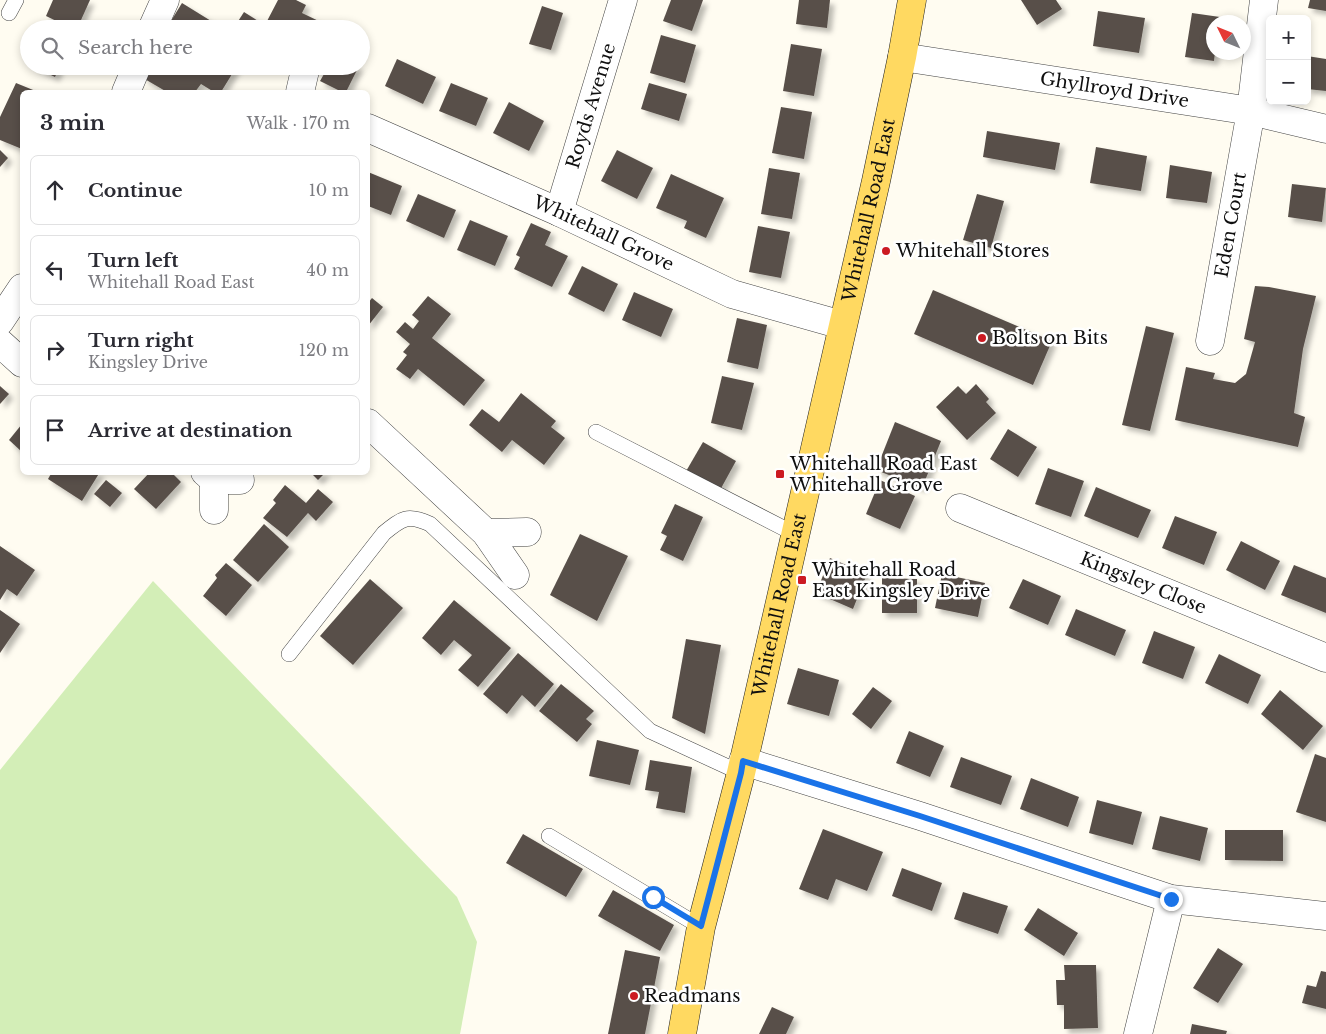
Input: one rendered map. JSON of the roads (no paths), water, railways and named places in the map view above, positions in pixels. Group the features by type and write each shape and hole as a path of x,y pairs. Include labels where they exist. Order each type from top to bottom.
{"main road":[{"name":"Whitehall Road East","path":"682,1034 701,926 742,767 878,172 912,0"}],"street":[{"path":"156,20 164,0"},
{"name":"Royds Avenue","path":"559,212 623,0"},
{"name":"Eden Court","path":"1210,341 1251,111 1264,0"},
{"name":"Ghyllroyd Drive","path":"902,57 1251,111 1326,128"},
{"path":"127,90 133,75"},
{"path":"300,90 304,75"},
{"name":"Whitehall Grove","path":"370,129 559,212 732,294 842,325"},
{"path":"0,321 20,291"},
{"path":"0,343 20,361"},
{"path":"370,425 486,533 515,574"},
{"path":"214,510 209,476 240,480"},
{"name":"Kingsley Close","path":"960,508 1326,658"},
{"path":"486,533 527,532"},
{"path":"742,767 920,816 1171,899 1326,916"},
{"path":"1138,1034 1171,899"}],"lane":[{"path":"596,432 795,534"},
{"path":"289,654 384,533 399,520 416,518 430,524 650,731 742,767"},
{"path":"549,836 701,926"}],"place":[{"name":"Whitehall Stores","path":"886,251"},
{"name":"Bolts on Bits","path":"982,338"},
{"name":"Whitehall Road East Whitehall Grove","path":"780,474"},
{"name":"Whitehall Road East Kingsley Drive","path":"802,580"},
{"name":"Readmans","path":"634,996"}]}
